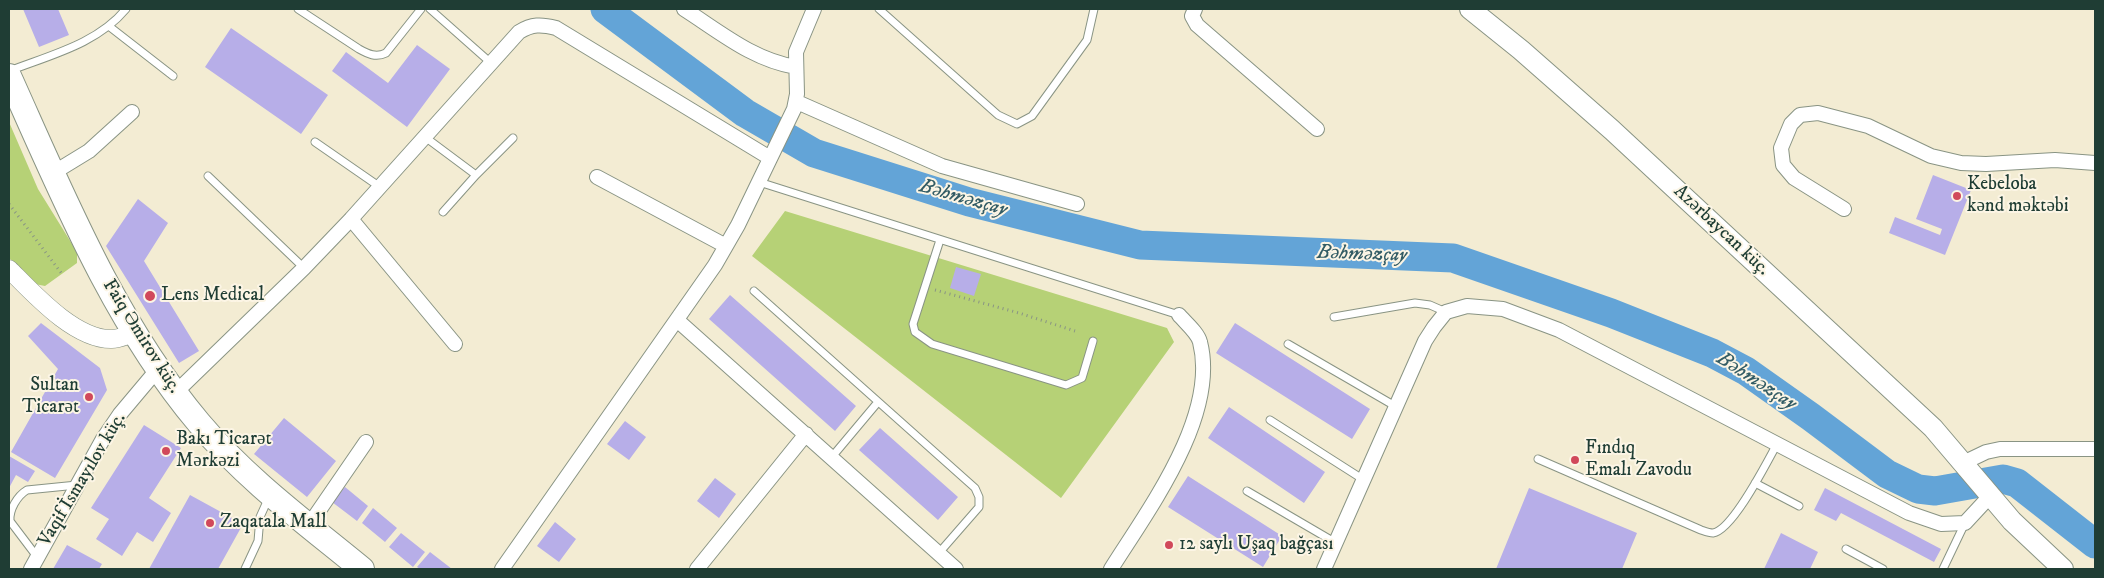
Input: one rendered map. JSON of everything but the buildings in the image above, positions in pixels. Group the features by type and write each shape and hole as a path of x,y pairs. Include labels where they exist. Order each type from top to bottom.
{"highway":[{"name":"Faiq Əmirov küç.","path":"9,76 104,278 157,370 175,394 223,448 270,494 362,569"}],"main road":[{"name":"Azərbaycan küç.","path":"1470,9 1521,50 1612,130 1933,428 1990,496"},
{"path":"1990,496 2018,527 2063,569"}],"street":[{"path":"684,9 753,54 774,64 796,67"},
{"path":"502,569 677,320 726,246 796,105 796,52 814,9"},
{"path":"1195,9 1192,16 1197,25 1317,129"},
{"path":"175,394 304,268 351,219 518,32 529,26 543,24 556,28 772,154"},
{"path":"796,105 942,166 1077,204"},
{"path":"53,172 90,151 132,112"},
{"path":"1844,209 1794,178 1783,165 1781,148 1791,124 1800,115 1818,113 1868,126 1931,156 1961,163 1986,164 2055,160 2095,163"},
{"path":"597,177 726,246"},
{"path":"351,219 455,344"},
{"path":"9,269 63,318 82,331 112,339 134,333"},
{"path":"1324,569 1425,341 1446,312 1467,306 1503,309 1559,330 1909,512 1941,524 1965,523 1990,496"},
{"path":"1111,569 1164,485 1180,455 1191,428 1202,386 1203,370 1200,340 1179,315"},
{"path":"677,320 956,569"},
{"name":"Vaqif İsmayılov küç.","path":"34,563 103,439 157,370"},
{"path":"697,569 806,434"},
{"path":"309,525 366,442"},
{"path":"1963,463 1986,452 2000,450 2095,449"}],"lane":[{"path":"9,71 93,38 110,27 126,9"},
{"path":"298,9 359,49 370,55 380,56 386,53 421,9"},
{"path":"430,9 491,63"},
{"path":"879,9 998,115 1017,124 1032,116 1087,40 1094,9"},
{"path":"110,27 173,76"},
{"path":"425,136 476,175"},
{"path":"443,212 513,138"},
{"path":"314,142 380,187"},
{"path":"208,176 304,268"},
{"path":"758,182 1179,315"},
{"path":"940,240 913,324 915,332 932,344 1066,385 1082,378 1094,341"},
{"path":"754,291 975,488 980,497 979,507 938,554"},
{"path":"1334,317 1415,303 1430,305 1446,312"},
{"path":"1288,344 1395,406"},
{"path":"831,458 878,402"},
{"path":"1270,420 1364,480"},
{"path":"1538,459 1701,530 1712,533 1723,527 1742,504 1777,444"},
{"path":"1755,483 1800,506"},
{"path":"34,563 10,521 9,514 20,494 27,490 77,485"},
{"path":"1248,490 1336,543"},
{"path":"245,569 258,541 260,517 270,494"},
{"path":"1943,569 1965,523"},
{"path":"1846,549 1883,569"}],"path":[{"path":"9,204 62,274"},
{"path":"924,288 1019,313 1075,331"}],"green space":[{"path":"9,122 38,189 77,252 77,263 45,286 35,284 9,258"},
{"path":"785,211 1167,328 1174,342 1061,498 752,256"}],"waterway":[{"name":"Bəhməzçay","path":"605,9 745,113 814,153 969,202 1140,245 1453,258 1611,313 1712,353 1746,371 1887,474 1918,489 1935,491 2003,479 2017,483 2095,544"}],"place":[{"name":"Kebeloba kənd məktəbi","path":"1957,196"},
{"name":"Lens Medical","path":"150,296"},
{"name":"Sultan Ticarət","path":"89,397"},
{"name":"Bakı Ticarət Mərkəzi","path":"166,451"},
{"name":"Fındıq Emalı Zavodu","path":"1575,460"},
{"name":"Zaqatala Mall","path":"210,523"},
{"name":"12 saylı Uşaq bağçası","path":"1169,545"}]}
